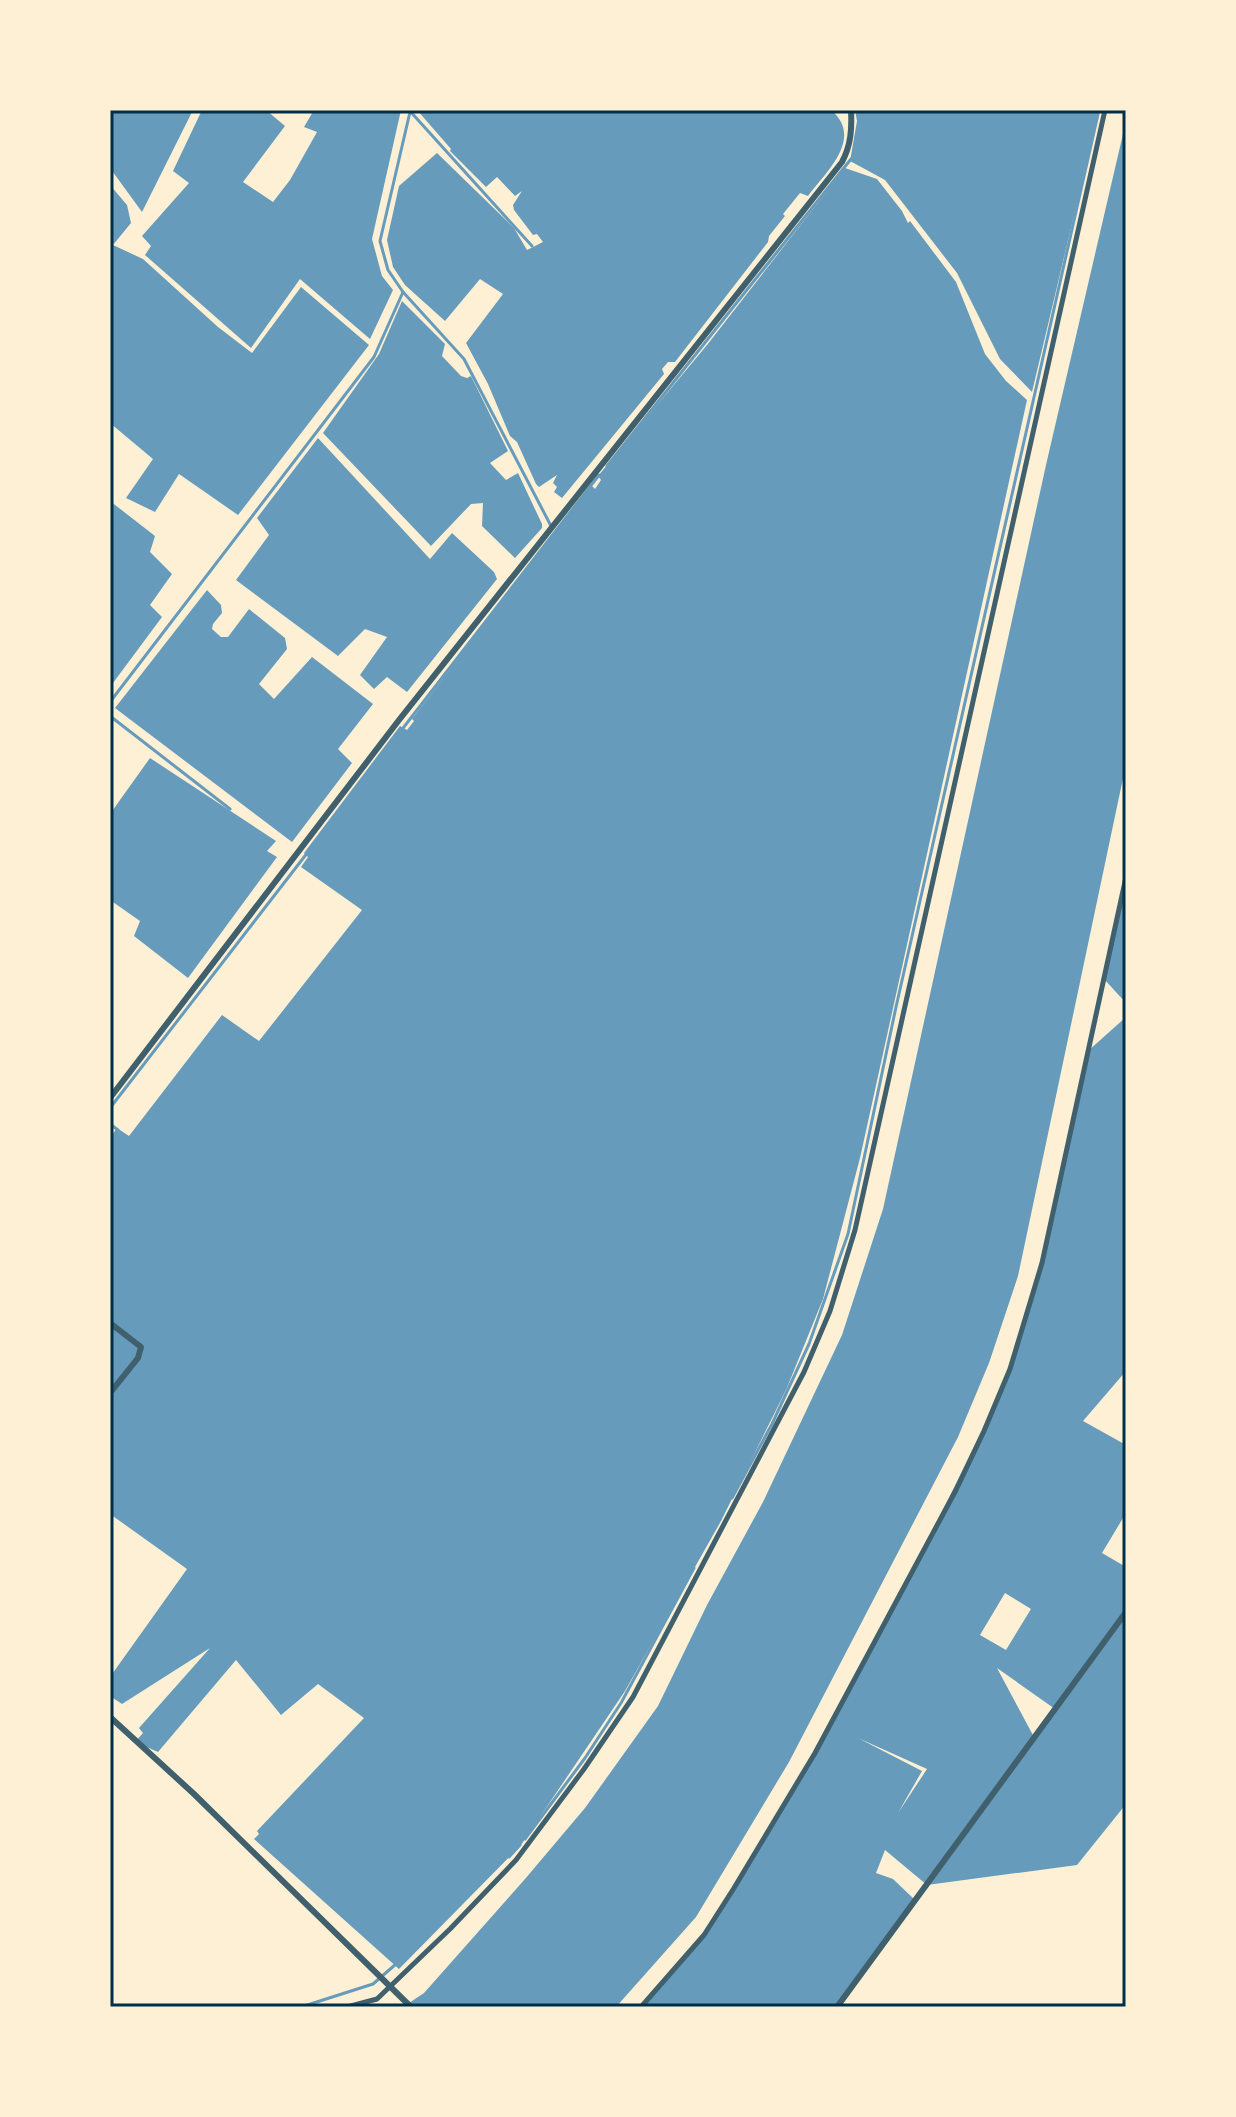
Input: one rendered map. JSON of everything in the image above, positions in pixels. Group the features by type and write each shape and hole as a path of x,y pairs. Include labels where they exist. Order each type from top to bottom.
{"street":[{"path":"110,1098 399,720 842,162 849,150 851,110"},
{"path":"347,2007 377,1999 450,1929 516,1860 584,1769 633,1697 690,1592 792,1397 830,1311 855,1230 1105,110"},
{"path":"641,2007 704,1935 815,1753 956,1490 984,1431 1014,1357 1042,1263 1126,877"},
{"path":"110,1323 141,1347 138,1358 110,1393"},
{"path":"837,2007 1126,1612"},
{"path":"110,1717 411,2007"}],"water":[{"path":"110,110 193,110 142,212 110,168"},
{"path":"202,110 266,110 285,126 243,182 273,202 290,180 317,132 304,127 314,110 401,110 372,239 382,276 393,290 370,339 300,279 251,348 145,255 151,246 142,236 189,183 173,171"},
{"path":"417,110 831,110 844,132 839,154 824,176 808,196 800,193 783,214 785,216 769,236 768,242 675,362 668,362 662,369 664,374 562,498 554,492 557,487 553,483 557,475 539,487 536,484 466,343 503,294 480,279 445,321 405,285 393,267 387,240 399,186 437,153 514,228 527,250 543,242 537,234 533,235 514,210 513,205 522,191 515,196 497,177 486,187 450,151"},
{"path":"855,110 1099,110 1032,392 1000,359 957,273 885,180 850,161 857,121"},
{"path":"1126,121 1126,764 1018,1276 989,1363 958,1437 789,1762 696,1917 616,2007 403,2007 424,1993 525,1879 585,1808 658,1706 707,1605 763,1502 842,1335 883,1209 1046,465"},
{"path":"845,168 877,179 908,223 910,221 956,282 985,354 1006,381 1027,400 860,1158 823,1299 786,1390 721,1521 625,1691 521,1845 399,1969 254,1839 259,1834 257,1831 364,1718 318,1684 281,1715 236,1660 158,1752 135,1742 143,1733 139,1728 210,1648 122,1704 110,1696 110,1677 187,1569 110,1514 110,1138 117,1128 129,1136 222,1015 259,1041 362,910 301,867 308,857 304,853 400,726 407,730 414,721 412,719 591,485 595,489 601,480 598,476 707,345"},
{"path":"110,185 127,205 131,223 113,245 143,259 218,327 252,353 301,287 369,345 238,515 179,474 155,512 126,498 153,459 110,423"},
{"path":"402,301 445,344 442,356 461,376 471,376 508,451 490,463 506,480 518,473 542,524 542,528 515,558 482,526 483,503 471,504 431,546 323,433 379,354"},
{"path":"318,438 430,559 452,533 494,572 497,579 407,692 387,677 374,689 360,675 387,637 365,629 338,656 236,580 269,535 257,518"},
{"path":"110,501 155,536 150,552 172,574 150,605 162,617 110,687"},
{"path":"207,590 221,605 222,613 212,629 221,637 228,637 249,609 285,638 287,649 259,684 274,699 312,657 373,704 338,749 352,763 292,842 115,708"},
{"path":"150,758 276,841 267,851 277,857 188,978 134,936 140,921 110,900 110,814"},
{"path":"1126,877 1126,1003 1104,979"},
{"path":"1126,1017 1126,1371 1083,1421 1126,1445 1126,1513 1102,1553 1126,1567 1126,1804 1077,1865 927,1885 885,1850 876,1873 893,1879 915,1900 837,2007 639,2007 709,1927 830,1725 927,1543 1005,1383 1040,1268 1088,1051","holes":["1005,1593 1031,1609 1006,1650 980,1635","997,1668 1055,1709 1034,1737","858,1738 927,1769 898,1813 922,1771"]}],"waterway":[{"path":"409,110 532,246"},
{"path":"732,1498 772,1424 809,1344 848,1234 896,1007 1099,110"},
{"path":"410,112 380,241 388,270 403,292 464,359 551,526"},
{"path":"607,466 851,159"},
{"path":"110,702 374,357 403,292"},
{"path":"400,732 599,475"},
{"path":"110,716 230,809"},
{"path":"110,1108 308,852"},
{"path":"110,1124 118,1130"},
{"path":"525,1839 621,1703 694,1568"},
{"path":"509,1857 520,1845"},
{"path":"301,2007 373,1984 396,1964"}]}
